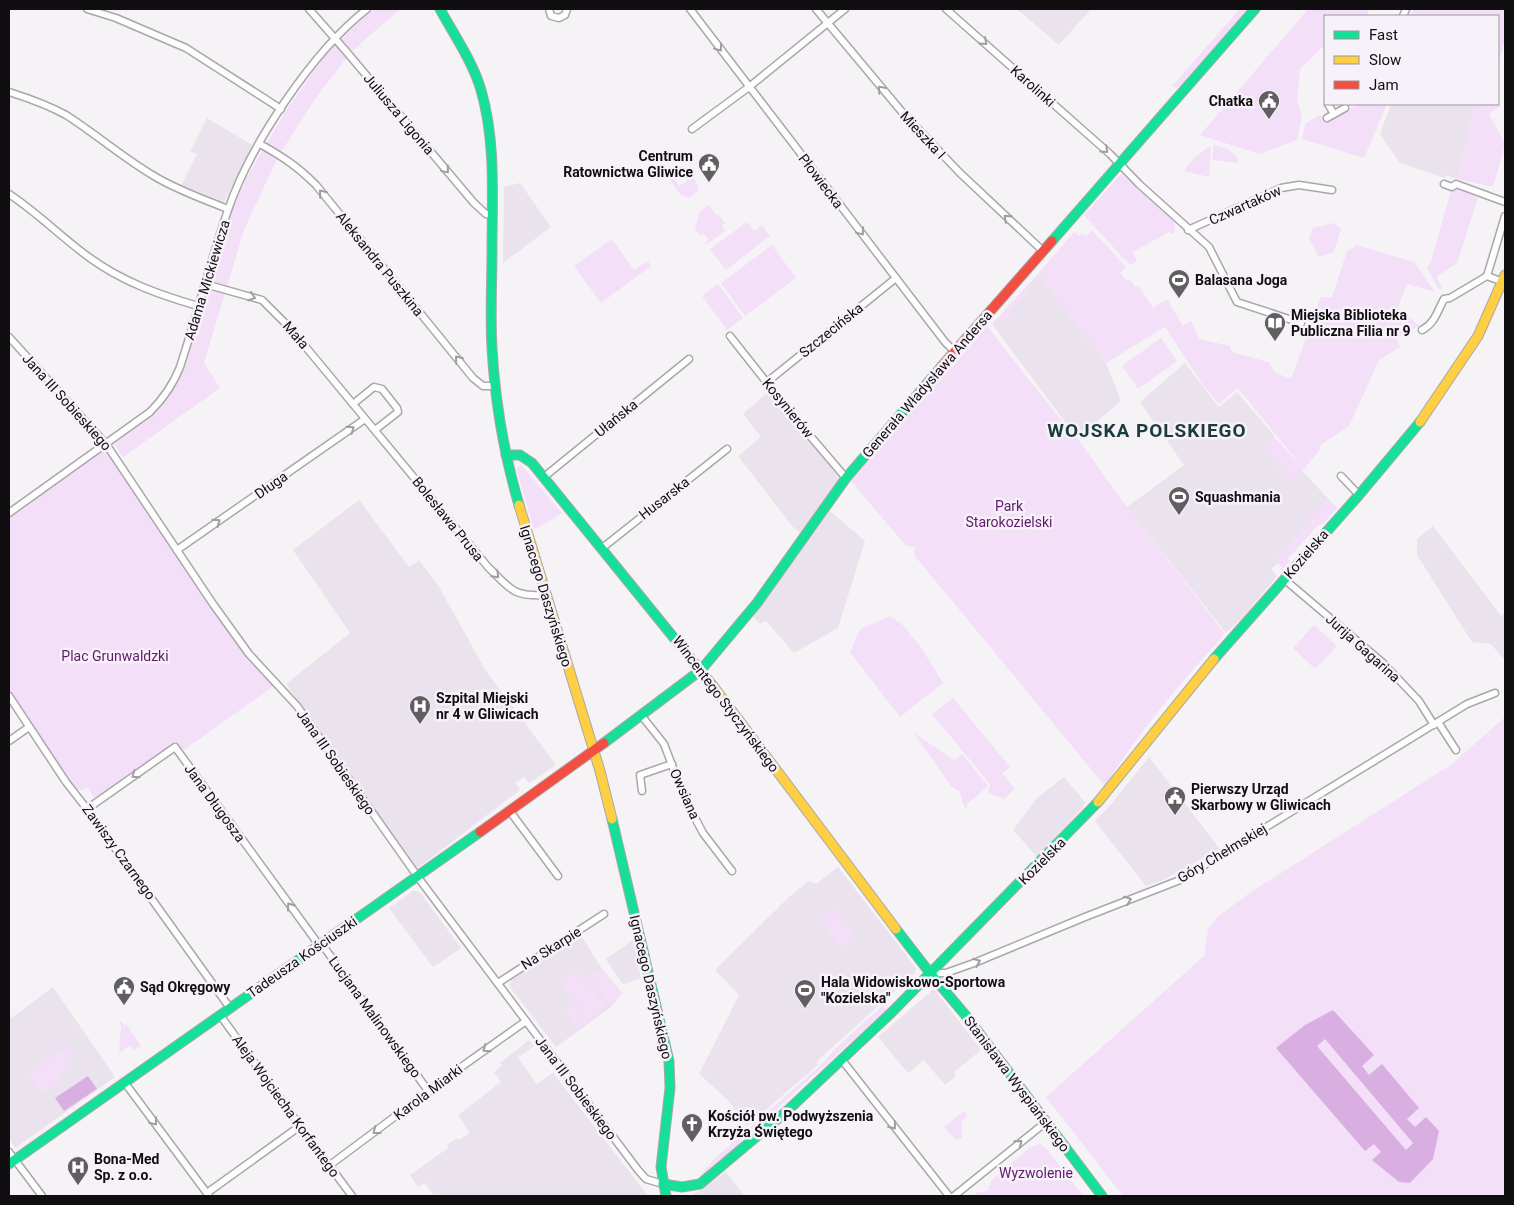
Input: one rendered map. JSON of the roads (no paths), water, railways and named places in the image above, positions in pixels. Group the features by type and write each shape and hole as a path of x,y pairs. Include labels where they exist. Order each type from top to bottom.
{"street":[{"path":"87,9 116,18 186,48 281,109"},
{"name":"Juliusza Ligonia","path":"309,9 474,203 486,214 492,215"},
{"name":"Adama Mickiewicza","path":"9,513 150,412 167,393 175,381 180,367 228,209 260,144 281,109 316,61 367,9"},
{"name":"Ignacego Daszyńskiego","path":"440,9 474,70 486,104 492,151 491,328 495,386 506,455 513,487 594,750 615,829 669,1060 670,1088 661,1167 666,1196"},
{"path":"549,9 551,16 556,18 565,15 567,9"},
{"name":"Płowiecka","path":"690,9 945,342 954,351"},
{"name":"Mieszka I","path":"816,9 902,112 960,173 1043,251"},
{"path":"692,129 749,87 845,9"},
{"name":"Karolinki","path":"947,9 1110,154 1118,164"},
{"name":"Generała Władysława Andersa","path":"594,750 701,670 757,603 846,478 954,351 1255,9"},
{"path":"9,92 64,114 158,179 228,209"},
{"path":"1329,105 1334,114"},
{"path":"1327,118 1344,108"},
{"name":"Aleksandra Puszkina","path":"260,144 292,162 302,170 473,378 482,386 495,386"},
{"name":"Czwartaków","path":"1118,164 1209,248 1237,302 1301,322"},
{"path":"1139,184 1145,177"},
{"path":"1444,184 1452,187 1456,184 1505,202"},
{"name":"Czwartaków","path":"1188,230 1282,188 1299,185 1332,190"},
{"path":"9,194 26,205 74,246 105,268 156,293 198,306"},
{"path":"1422,330 1435,320 1444,300 1487,276 1505,216"},
{"name":"Kozielska","path":"681,1196 688,1188 706,1180 842,1060 1094,807 1178,700 1359,495 1436,402 1478,336 1504,279 1487,276"},
{"name":"Szczecińska","path":"767,382 896,278"},
{"name":"Mała","path":"205,284 254,297 268,304 365,419"},
{"name":"Kosynierów","path":"730,336 794,418 846,478"},
{"name":"Jana III Sobieskiego","path":"9,337 106,444 249,654 298,706 417,876 641,1175 646,1179 663,1184"},
{"name":"Ułańska","path":"544,478 688,359"},
{"path":"353,404 374,387 382,389 398,412 375,430"},
{"name":"Bolesława Prusa","path":"365,419 479,557 505,584 522,595 546,595"},
{"name":"Długa","path":"177,550 365,419"},
{"name":"Husarska","path":"601,548 727,449"},
{"name":"Wincentego Styczyńskiego","path":"506,455 526,458 544,478 701,670 930,973"},
{"path":"1341,476 1359,495"},
{"name":"Jurija Gagarina","path":"1284,579 1383,663 1419,701 1456,750"},
{"name":"Góry Chełmskiej","path":"930,973 946,973 974,963 1180,880 1467,704 1495,693"},
{"name":"Zawiszy Czarnego","path":"9,696 66,782 88,809 230,1008"},
{"name":"Owsiana","path":"641,715 664,744 684,797 703,833 732,871"},
{"path":"9,741 28,727"},
{"name":"Jana Długosza","path":"88,809 175,747 320,944"},
{"name":"Tadeusza Kościuszki","path":"11,1158 125,1082 594,750"},
{"path":"642,791 640,775 672,764"},
{"path":"509,810 558,876"},
{"name":"Na Skarpie","path":"498,982 604,914"},
{"name":"Lucjana Malinowskiego","path":"320,944 429,1092"},
{"name":"Stanisława Wyspiańskiego","path":"930,973 967,1017 1102,1196"},
{"name":"Aleja Wojciecha Korfantego","path":"220,1015 352,1196"},
{"name":"Karola Miarki","path":"330,1165 464,1065 526,1022"},
{"path":"842,1060 949,1196"},
{"path":"125,1082 208,1195 300,1126"},
{"path":"954,1196 1046,1122"},
{"path":"11,1158 42,1196"},
{"path":"663,1184 688,1188"}],"place":[{"name":"Chatka","path":"1269,120"},
{"name":"Centrum Ratownictwa Gliwice","path":"709,183"},
{"name":"Balasana Joga","path":"1179,299"},
{"name":"Miejska Biblioteka Publiczna Filia nr 9","path":"1275,342"},
{"name":"Squashmania","path":"1179,516"},
{"name":"Szpital Miejski nr 4 w Gliwicach","path":"420,725"},
{"name":"Pierwszy Urząd Skarbowy w Gliwicach","path":"1175,816"},
{"name":"Sąd Okręgowy","path":"124,1006"},
{"name":"Hala Widowiskowo-Sportowa \"Kozielska\"","path":"805,1009"},
{"name":"Kościół pw. Podwyższenia Krzyża Świętego","path":"692,1143"},
{"name":"Bona-Med Sp. z o.o.","path":"78,1186"}],"district":[{"name":"WOJSKA POLSKIEGO","path":"1147,430"}],"park label":[{"name":"Park Starokozielski","path":"1009,514"},
{"name":"Plac Grunwaldzki","path":"115,656"},
{"name":"Wyzwolenie","path":"1036,1173"}]}
